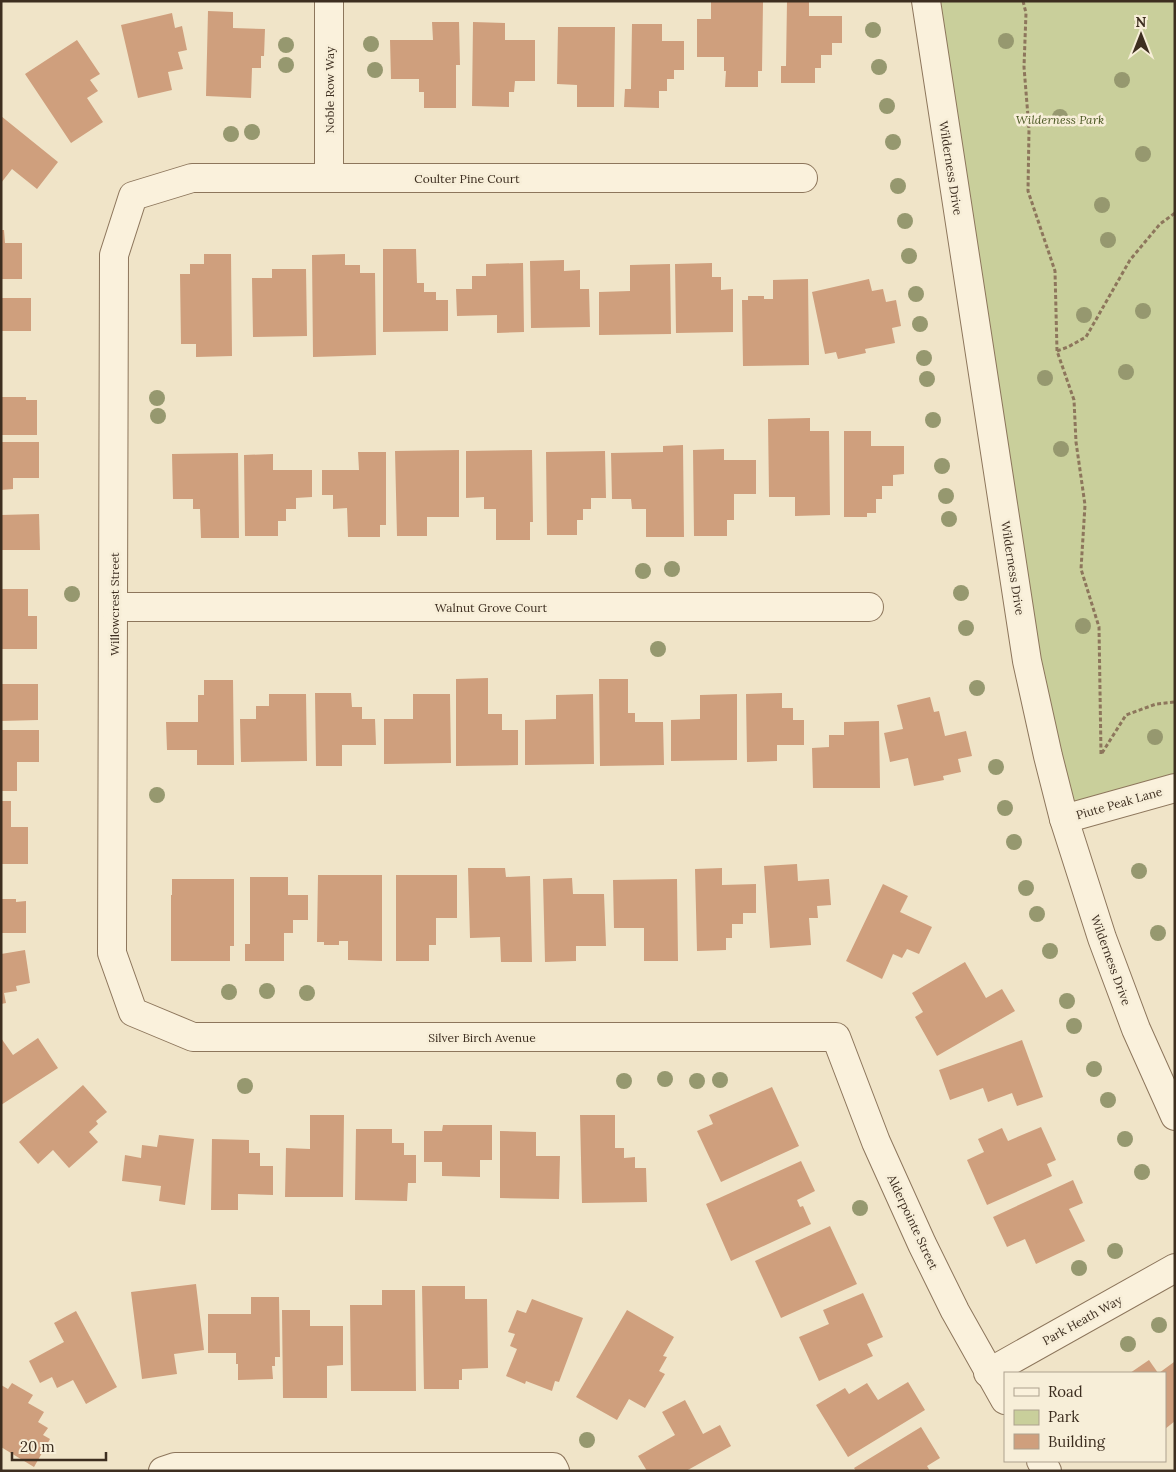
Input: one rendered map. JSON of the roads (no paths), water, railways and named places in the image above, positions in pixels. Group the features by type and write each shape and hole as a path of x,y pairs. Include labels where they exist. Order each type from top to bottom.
{"street":[{"name":"Noble Row Way","path":"329,1 329,178"},
{"name":"Wilderness Drive","path":"926,1 1027,661 1048,756 1064,819 1102,938 1136,1029 1175,1116"},
{"name":"Coulter Pine Court","path":"133,196 192,178 803,178"},
{"name":"Willowcrest Street","path":"133,196 114,255 112,953 133,1012"},
{"name":"Walnut Grove Court","path":"114,607 869,607"},
{"name":"Piute Peak Lane","path":"1064,819 1175,788"},
{"name":"Silver Birch Avenue","path":"133,1012 193,1037 836,1037"},
{"name":"Alderpointe Street","path":"836,1037 876,1142 922,1244 955,1311 988,1373 1004,1398"},
{"name":"Park Heath Way","path":"988,1373 1175,1268"},
{"path":"163,1471 175,1467 554,1469"}],"park label":[{"name":"Wilderness Park","path":"1060,119"}]}
